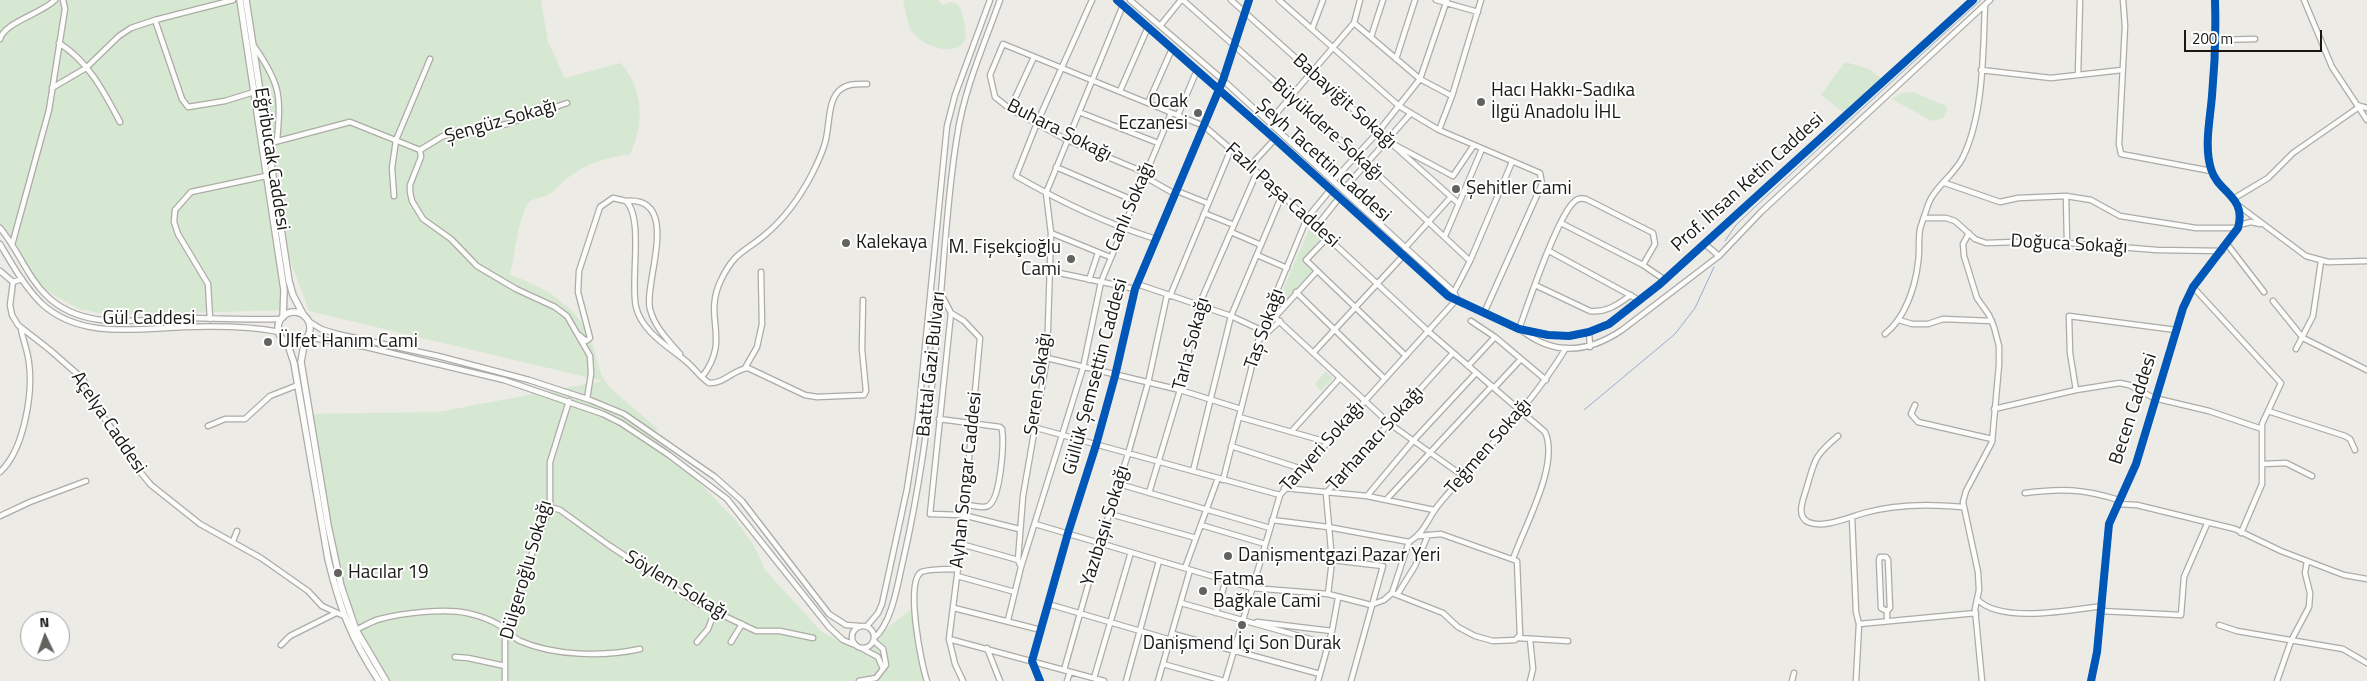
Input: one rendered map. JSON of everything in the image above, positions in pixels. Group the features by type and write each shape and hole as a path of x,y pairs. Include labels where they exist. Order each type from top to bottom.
{"main road":[{"name":"Eğribucak Caddesi","path":"240,0 284,290 279,332"},
{"name":"Eğribucak Caddesi","path":"246,0 289,281 293,294 306,318"},
{"path":"282,318 295,312 306,318 310,327 301,356 334,559 356,630 386,681"},
{"path":"279,332 286,342 294,363 328,560 344,616 360,651 379,681"},
{"path":"286,342 296,343 306,338"}],"street":[{"path":"0,39 9,27 47,8 55,0"},
{"path":"11,245 49,110 64,0"},
{"path":"52,88 86,68 119,36 131,28 233,0"},
{"name":"Battal Gazi Bulvarı","path":"867,626 878,613 882,604 907,489 925,354 947,126 955,95 990,0"},
{"name":"Battal Gazi Bulvarı","path":"874,639 883,629 897,589 911,524 931,389 948,200 961,113 968,88 1000,0"},
{"path":"1092,0 1037,123 1016,176 1046,193 1122,228 1156,239"},
{"name":"Şeyh Tacettin Caddesi","path":"1117,0 1331,189 1448,296 1519,329"},
{"name":"Şeyh Tacettin Caddesi","path":"1130,0 1270,122 1454,292 1457,299"},
{"path":"1160,26 1182,0"},
{"name":"Büyükdere Sokağı","path":"1182,0 1357,155 1470,261"},
{"name":"Babayiğit Sokağı","path":"1230,0 1311,74 1388,140 1450,198 1458,203"},
{"name":"Güllük Şemsettin Caddesi","path":"1032,661 1068,533 1096,445 1136,287 1223,80 1249,0"},
{"path":"1279,0 1399,106 1439,130 1512,162 1537,170 1542,175 1542,184 1484,313"},
{"path":"1312,29 1323,0"},
{"path":"1270,122 1354,23 1360,0"},
{"path":"1371,37 1383,0"},
{"path":"1396,60 1415,0"},
{"path":"1436,0 1447,1 1478,12"},
{"path":"1439,130 1452,96 1481,0"},
{"name":"Prof. İhsan Ketin Caddesi","path":"1519,329 1562,336 1589,332 1609,324 1665,280 1973,0"},
{"name":"Prof. İhsan Ketin Caddesi","path":"1519,329 1533,339 1548,346 1566,348 1590,347 1606,341 1622,330 1719,256 1782,192 1990,0"},
{"path":"2078,75 2080,0"},
{"path":"2123,0 2125,26 2119,144 2121,154 2211,171"},
{"path":"2215,0 2216,40 2208,149 2211,171 2237,204 2263,226 2306,256 2321,261 2367,261"},
{"path":"2304,0 2332,67 2367,120"},
{"path":"1333,181 1378,132 1420,79 1447,1"},
{"name":"Seren Sokağı","path":"1021,567 1018,560 1019,529 1033,427 1047,358 1051,233 1046,193 1123,5"},
{"path":"1885,334 1899,320 1915,278 1918,264 1920,229 1928,206 1962,159 1972,131 1978,104 1984,5"},
{"path":"155,20 182,99 188,107 225,101 254,92"},
{"path":"1354,23 1420,79 1452,96"},
{"path":"1120,92 1148,27"},
{"path":"2216,40 2255,39"},
{"path":"59,43 71,51 92,73 120,122"},
{"name":"Fazlı Paşa Caddesi","path":"990,75 1003,44 1204,126 1328,237 1429,332 1545,432 1549,446 1545,474 1513,559"},
{"path":"253,45 270,71 280,97 277,141"},
{"path":"1148,103 1172,49"},
{"path":"1010,109 1034,56"},
{"path":"394,196 392,168 396,140 430,59"},
{"path":"1178,116 1197,70"},
{"path":"1981,70 2051,78 2122,70"},
{"name":"Buhara Sokağı","path":"990,75 995,97 1010,109 1068,140 1145,175 1176,192 1207,204"},
{"path":"702,377 711,365 716,352 718,340 713,313 715,295 728,266 742,249 766,234 802,193 819,160 825,143 836,94 845,86 867,84"},
{"name":"Şengüz Sokağı","path":"267,144 350,122 420,150 443,136 507,124 567,103"},
{"path":"2233,199 2268,178 2293,153 2358,106 2367,108"},
{"path":"1079,112 1158,143"},
{"name":"Canlı Sokağı","path":"1008,620 1021,567 1083,368 1100,282 1171,113"},
{"path":"1343,190 1411,113"},
{"path":"1250,166 1275,139"},
{"path":"1388,140 1453,176 1474,145"},
{"name":"Yazıbaşıi Sokağı","path":"1064,670 1100,543 1120,484 1148,383 1169,296 1231,149"},
{"path":"1445,236 1482,149"},
{"path":"420,150 421,157 410,185 410,192 412,201 422,219 451,240 477,266 516,289 555,307 567,316 590,356 591,374 587,399"},
{"path":"1454,292 1470,261 1512,162"},
{"path":"1056,167 1135,201"},
{"name":"Tarla Sokağı","path":"1149,493 1180,390 1199,306 1256,172"},
{"path":"210,319 208,284 178,234 174,222 175,210 191,192 266,176"},
{"path":"1945,183 2000,202 2018,198 2066,196 2091,200 2120,216 2196,228 2239,227 2251,222 2263,226"},
{"name":"Taş Sokağı","path":"1158,681 1181,603 1196,538 1231,446 1261,330 1307,218 1331,189"},
{"path":"1193,472 1231,316 1282,196"},
{"path":"2066,196 2067,243"},
{"path":"578,335 586,340 590,338 578,292 579,271 600,207 608,200 618,198 626,201 641,202 650,209 654,216 656,252 649,294 650,308 657,327 688,363 709,383 715,384 745,368 757,347 762,324 761,272"},
{"path":"1316,227 1340,198"},
{"path":"1405,248 1450,198"},
{"path":"1519,329 1561,223 1568,208 1578,199 1586,199 1653,233 1655,244 1643,265"},
{"path":"626,201 632,208 636,255 634,281 636,306 641,318 651,332 688,363"},
{"path":"2237,204 2241,213 2239,227"},
{"path":"1204,212 1234,225"},
{"name":"Doğuca Sokağı","path":"1925,218 1946,218 1955,221 1975,239 1986,243 2067,243 2157,250 2222,251"},
{"path":"1561,223 1643,265 1665,280"},
{"name":"Becen Caddesi","path":"2091,681 2097,652 2109,524 2136,464 2154,398 2183,308 2193,286 2239,227"},
{"name":"Gül Caddesi","path":"0,228 30,276 48,297 66,310 86,318 108,321 282,318"},
{"path":"1231,232 1261,245"},
{"path":"1051,233 1110,257"},
{"path":"1969,233 1963,244 1964,256 1977,298 1992,321 1999,346 2000,365 1992,439 1984,460 1966,491 1963,508 1978,572 1979,590 1976,613 1982,681"},
{"path":"1328,237 1306,260 1406,356"},
{"name":"Gül Caddesi","path":"0,244 22,279 42,303 62,317 84,326 107,330 186,327 263,328 279,332"},
{"path":"1705,244 1719,256"},
{"path":"2227,244 2264,292"},
{"path":"1549,251 1639,300"},
{"path":"1089,280 1098,253"},
{"path":"1257,255 1287,268"},
{"path":"1313,353 1403,256"},
{"path":"2296,349 2313,316 2321,261"},
{"path":"0,271 13,282"},
{"path":"1050,271 1089,280 1136,287 1169,296 1231,316 1261,330"},
{"path":"1275,317 1317,271"},
{"path":"13,282 22,279"},
{"path":"0,472 13,456 28,408 29,362 20,328 12,315 10,305 13,282"},
{"path":"1536,285 1590,311 1598,312 1614,307 1632,295"},
{"path":"2193,286 2281,382 2262,429 2262,484 2242,533"},
{"path":"1296,292 1385,379"},
{"name":"Ayhan Songar Caddesi","path":"941,293 951,313 964,321 980,338 961,544 950,639 955,664 963,681"},
{"name":"Tanyeri Sokağı","path":"1224,681 1272,520 1284,488 1429,332 1457,299"},
{"path":"745,368 752,369 805,395 817,397 864,395 866,391 862,349 863,300"},
{"path":"2273,301 2303,338 2367,370"},
{"path":"1269,312 1339,379 1390,424 1463,476"},
{"path":"951,313 930,514 963,516 1019,529"},
{"path":"2076,390 2070,353 2069,316 2176,330"},
{"path":"306,318 321,329 336,334 492,370 587,399 630,418 715,477 753,514 829,614 846,625 867,626 872,631 874,639 883,649 886,665 876,678 859,681"},
{"path":"1899,320 1912,324 1928,324 1943,319 1992,321"},
{"path":"1259,340 1280,321"},
{"path":"1471,321 1495,337 1546,380"},
{"name":"Açelya Caddesi","path":"20,328 50,350 83,380 96,408 123,444 136,467 151,485 200,524 233,541 296,581 322,606 344,616"},
{"path":"1589,332 1590,347"},
{"path":"1468,366 1495,337"},
{"path":"306,338 342,342 504,380 569,401 621,423 694,472 727,499 829,627 842,640 878,657 883,670"},
{"name":"Teğmen Sokağı","path":"1410,542 1419,536 1434,510 1546,380 1566,348"},
{"name":"Tarhanacı Sokağı","path":"1328,594 1332,561 1326,493 1453,353"},
{"path":"1047,358 1115,376 1180,390 1241,409"},
{"path":"1386,500 1521,359"},
{"path":"1367,496 1413,441 1476,373"},
{"path":"1291,432 1339,379"},
{"path":"1994,409 2076,390 2120,384 2128,385 2154,398 2209,411 2262,429"},
{"path":"208,426 225,419 245,418 270,396 298,385"},
{"name":"Dülgeroğlu Sokağı","path":"505,681 504,639 526,569 550,507 550,462 569,401"},
{"path":"1915,405 1911,414 1918,422 1992,439"},
{"path":"2268,411 2345,436 2350,439 2355,450"},
{"path":"1239,417 1327,442"},
{"path":"939,418 1001,428 1002,462 998,485 991,503 984,507 964,504"},
{"path":"1033,427 1280,495"},
{"path":"1838,436 1818,453 1802,512 1807,521 1817,523 1888,508 1938,505 1963,508"},
{"path":"1231,446 1302,469"},
{"path":"2263,464 2286,463 2312,476"},
{"path":"0,516 30,502 86,481"},
{"path":"1120,484 1270,528"},
{"path":"1284,488 1367,496 1434,510"},
{"path":"2025,493 2059,489 2073,490 2137,505 2242,533 2307,561 2344,574 2367,579"},
{"name":"Söylem Sokağı","path":"550,507 560,510 610,546 697,603 714,612 756,631 787,632 813,638"},
{"path":"1110,514 1196,538"},
{"path":"1852,517 1856,612 1860,624 1856,681"},
{"path":"1272,520 1328,527 1410,542 1394,594"},
{"path":"1035,524 1252,588 1328,594 1371,605 1394,594 1415,566 1428,535"},
{"path":"1977,599 1990,609 2016,612 2037,613 2102,608 2181,616 2184,577 2207,524"},
{"path":"1201,525 1266,544"},
{"path":"233,541 237,531"},
{"path":"1419,536 1441,534 1517,561 1520,633 1518,638"},
{"path":"961,544 1018,560"},
{"path":"1094,678 1130,552"},
{"path":"1263,552 1384,566 1371,605 1351,681"},
{"path":"1887,611 1882,608 1878,560 1880,557 1886,557 1888,560 1890,608 1887,611 1888,621"},
{"path":"1126,681 1159,561"},
{"path":"2277,681 2291,641 2310,607 2310,593 2305,573 2307,561"},
{"path":"927,681 921,665 915,621 914,600 918,577 924,572 958,569"},
{"path":"957,576 1015,592"},
{"path":"1216,613 1226,580"},
{"path":"1394,594 1443,613 1458,627 1475,636 1493,641 1512,641 1518,638 1549,638 1568,641"},
{"path":"1318,681 1332,631 1338,598"},
{"path":"1181,603 1242,623 1328,644"},
{"path":"1048,604 1171,640"},
{"path":"954,608 1008,620 1041,630"},
{"path":"356,630 379,619 405,615 460,612 469,613 499,626 507,633 535,646 554,650 600,655 640,649"},
{"path":"698,642 708,630 714,612"},
{"path":"281,645 290,636 336,613"},
{"path":"1860,624 1976,613"},
{"path":"1242,623 1332,631"},
{"path":"731,642 742,624"},
{"path":"2219,625 2237,632 2343,649 2367,663"},
{"path":"855,645 852,634 859,626"},
{"path":"1172,634 1320,674"},
{"path":"861,648 869,647 874,639"},
{"path":"950,639 1104,681"},
{"path":"1530,639 1533,669 1530,681"},
{"path":"987,648 1000,681"},
{"path":"455,657 505,666"},
{"path":"1032,661 1040,681"},
{"path":"1164,664 1224,681"},
{"path":"1067,681 1070,672"},
{"path":"1792,681 1794,673"}],"green space":[{"path":"0,0 541,0 548,42 565,78 621,63 634,85 640,119 635,142 630,154 590,164 566,179 548,195 533,199 528,203 516,240 510,275 546,291 568,307 577,317 591,340 604,380 658,429 655,432 655,436 737,522 753,544 765,570 821,631 860,649 913,608 915,647 924,681 383,681 351,629 332,570 305,414 438,412 603,381 309,311 275,219 289,310 110,315 79,309 50,293 39,283 0,223"},
{"path":"903,0 938,0 942,5 951,2 957,5 965,25 964,42 959,47 944,49 921,40 909,27"},
{"path":"1845,62 1869,69 1882,79 1843,112 1821,95"},
{"path":"1913,92 1946,106 1947,111 1943,118 1932,121 1892,99 1902,93"},
{"path":"1310,227 1323,237 1303,260 1313,271 1276,312 1274,311"},
{"path":"1326,371 1333,378 1321,391 1315,384"}],"waterway":[{"path":"1725,241 1736,225 1758,204 1981,0"},
{"path":"1584,410 1675,334 1695,308 1714,267"}],"cycle path":[{"path":"1117,0 1275,139 1448,296 1519,329 1548,335 1569,336 1589,332 1609,324 1660,284 1973,0"},
{"path":"1040,681 1032,661 1068,533 1096,445 1115,376 1135,289 1223,80 1249,0"},
{"path":"2091,681 2097,652 2109,524 2136,464 2183,308 2193,287 2238,228 2239,209 2215,177 2211,169 2208,151 2215,60 2215,0"}],"place":[{"name":"Hacı Hakkı-Sadıka İlgü Anadolu İHL","path":"1481,102"},
{"name":"Ocak Eczanesi","path":"1198,113"},
{"name":"Şehitler Cami","path":"1456,189"},
{"name":"Kalekaya","path":"846,243"},
{"name":"M. Fişekçioğlu Cami","path":"1071,259"},
{"name":"Ülfet Hanım Cami","path":"268,342"},
{"name":"Danişmentgazi Pazar Yeri","path":"1228,556"},
{"name":"Hacılar 19","path":"338,573"},
{"name":"Fatma Bağkale Cami","path":"1203,591"},
{"name":"Danişmend İçi Son Durak","path":"1242,625"}]}
